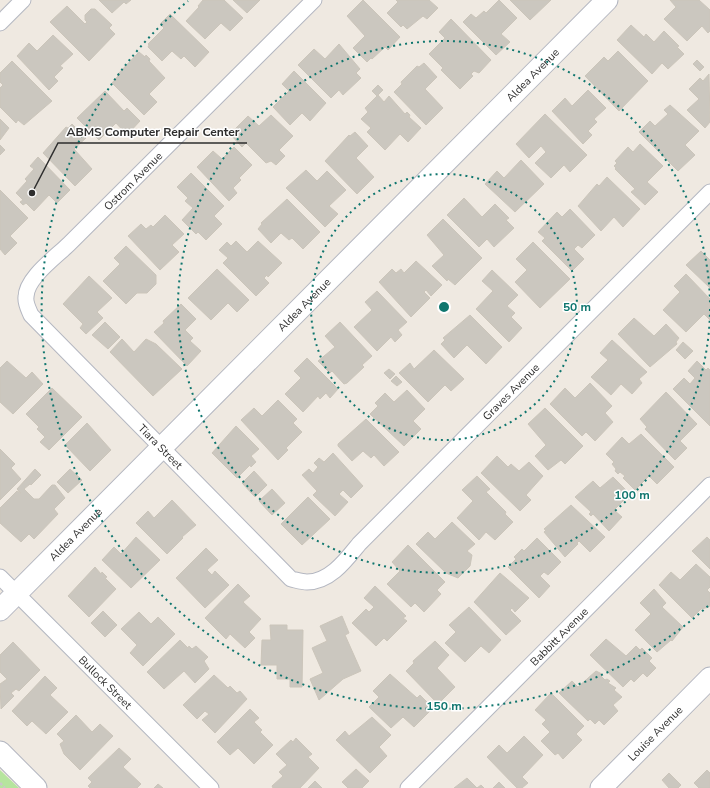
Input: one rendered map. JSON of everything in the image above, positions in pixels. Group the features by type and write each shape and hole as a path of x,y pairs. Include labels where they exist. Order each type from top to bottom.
{"street":[{"path":"0,23 23,0"},
{"name":"Ostrom Avenue","path":"26,298 29,285 40,272 314,0"},
{"name":"Aldea Avenue","path":"0,610 607,0"},
{"name":"Graves Avenue","path":"307,582 320,580 338,569 365,538 710,192"},
{"name":"Tiara Street","path":"26,298 31,316 256,542 278,568 291,579 307,582"},
{"name":"Babbitt Avenue","path":"408,788 710,485"},
{"name":"Bullock Street","path":"0,577 211,788"},
{"name":"Louise Avenue","path":"601,788 710,678"},
{"path":"0,752 36,788"}],"path":[{"path":"0,783 5,788"}],"green space":[{"path":"0,770 19,788 0,788"}],"building":[{"path":"99,0 131,0 126,4 124,2 112,13"},
{"path":"203,0 224,0 243,18 230,31 221,23 205,39 186,21 199,7 198,6"},
{"path":"233,0 260,0 247,13"},
{"path":"363,0 400,37 388,50 385,47 367,62 353,48 365,36 347,16"},
{"path":"396,0 429,0 438,8 427,19 423,16 407,29 403,25 401,27 387,13 398,2"},
{"path":"499,0 517,18 501,34 510,42 496,55 463,22 471,14 476,18 484,11 486,13"},
{"path":"510,0 551,0 530,20"},
{"path":"670,0 699,0 710,10 710,31 708,33 702,26 687,41 664,19 676,7"},
{"path":"67,6 85,24 87,22 85,20 85,15 91,9 95,9 112,25 109,28 115,34 89,61 50,22"},
{"path":"170,14 209,52 195,67 184,56 181,59 172,51 162,61 148,47 148,44 164,28 160,24"},
{"path":"451,19 491,60 479,73 474,71 471,74 473,76 460,89 441,70 443,68 429,54 445,38 439,32"},
{"path":"631,25 644,37 646,34 654,42 664,31 679,46 677,47 684,54 668,69 662,63 652,74 617,40"},
{"path":"53,35 73,54 60,66 63,68 54,77 58,81 49,90 17,56 29,43 37,51"},
{"path":"339,44 360,69 356,73 361,78 343,95 339,90 331,98 298,65 314,49 325,59"},
{"path":"618,51 648,81 619,111 585,76 604,57 608,61"},
{"path":"139,52 145,57 146,55 150,59 149,61 165,78 149,94 157,102 144,115 112,83 118,76 117,75"},
{"path":"697,60 704,67 700,71 693,64"},
{"path":"12,61 52,101 24,125 18,120 16,123 0,107 0,88 3,85 0,82 0,73"},
{"path":"424,63 437,77 425,89 443,108 426,125 394,92 402,84 401,82 417,66 419,67"},
{"path":"294,71 326,103 310,121 302,113 290,125 273,107 289,91 282,84"},
{"path":"709,74 710,122 705,128 687,110 699,99 689,89 700,78 703,81"},
{"path":"378,85 383,90 377,96 372,91"},
{"path":"588,90 606,108 594,119 597,122 588,131 592,135 583,144 552,111 565,98 572,106"},
{"path":"105,91 124,111 127,108 140,121 127,135 116,123 99,140 77,118"},
{"path":"378,95 384,102 389,96 405,114 407,112 410,115 409,117 421,128 408,142 400,134 385,150 367,132 371,128 361,119 368,112 365,108"},
{"path":"670,105 699,131 685,145 695,155 678,171 639,132 650,121 655,126 668,114 664,110"},
{"path":"545,114 587,155 570,172 564,165 551,178 535,163 546,152 541,146 529,158 516,144"},
{"path":"271,115 293,136 279,150 285,156 276,165 271,161 266,163 246,143 242,147 230,134 248,116 259,126"},
{"path":"0,119 9,128 0,140"},
{"path":"72,124 86,138 74,149 92,169 75,186 43,153 66,127 68,128"},
{"path":"355,132 368,146 356,158 374,177 357,194 325,161 349,135 350,136"},
{"path":"640,144 663,166 647,182 658,192 645,205 631,192 635,189 615,169 616,168 614,166 617,163 615,161 628,147 633,152"},
{"path":"0,145 5,150 0,155"},
{"path":"234,147 252,165 239,178 241,180 233,188 237,193 229,201 197,167 213,151 222,159"},
{"path":"38,157 70,190 57,203 49,195 34,211 26,203 23,205 20,202 23,200 16,193 27,181 25,179 34,169 30,166"},
{"path":"521,160 544,184 515,212 485,184 497,171 504,178"},
{"path":"306,170 317,181 327,171 346,190 329,206 338,214 325,227 286,188"},
{"path":"191,173 224,206 214,216 222,224 206,240 198,232 196,234 182,220 193,208 185,201 188,198 177,187"},
{"path":"607,177 640,209 623,227 614,217 601,231 578,206 597,184 599,186"},
{"path":"0,190 28,218 10,236 17,243 5,255 0,249"},
{"path":"464,198 482,217 495,204 509,218 506,220 514,228 494,247 487,239 479,247 447,215"},
{"path":"287,199 320,232 303,249 292,238 289,240 281,233 271,243 258,229 262,224 261,223"},
{"path":"570,209 595,235 582,248 578,245 574,249 584,259 572,271 542,241 545,238 538,232 557,212 562,217"},
{"path":"165,215 184,234 172,245 179,252 160,270 128,236 141,224 146,229 151,225 153,227"},
{"path":"443,219 482,258 455,285 448,279 447,281 432,266 444,255 427,235"},
{"path":"236,241 247,252 258,241 282,263 268,277 267,275 264,278 269,283 256,296 223,263 228,258 219,250 227,242 231,246"},
{"path":"533,242 570,279 540,308 515,282 527,270 516,259"},
{"path":"126,246 156,275 156,284 147,293 137,293 126,304 103,281 120,264 114,258"},
{"path":"701,251 710,260 710,288 686,265"},
{"path":"416,261 442,285 431,296 426,290 424,292 430,298 411,317 379,282 392,269 396,273 401,269 404,273"},
{"path":"217,269 249,300 237,312 228,303 211,320 188,298"},
{"path":"492,270 518,295 507,306 515,313 511,317 522,328 509,342 476,309 493,291 482,281"},
{"path":"686,274 710,299 710,320 704,314 686,332 663,310 680,292 674,286"},
{"path":"89,276 112,298 97,312 103,318 86,334 80,328 83,324 63,304"},
{"path":"377,291 407,322 398,330 402,335 395,342 391,337 377,351 354,327 372,310 365,302"},
{"path":"181,304 196,319 185,330 193,338 190,341 201,351 187,366 154,332"},
{"path":"470,315 502,347 486,364 467,345 454,358 441,344 445,340 443,338"},
{"path":"634,318 654,336 666,324 679,338 676,342 677,344 650,367 618,334"},
{"path":"105,322 120,337 108,349 92,335"},
{"path":"340,322 372,356 362,365 364,367 344,384 332,371 330,373 318,361 335,347 325,336"},
{"path":"122,339 134,352 146,339 156,344 182,369 153,396 110,352"},
{"path":"612,340 647,372 639,379 642,383 632,394 621,384 611,395 591,377 608,360 600,353"},
{"path":"683,342 693,351 685,359 676,350"},
{"path":"434,350 464,379 451,391 445,385 428,402 399,373 410,363 414,369"},
{"path":"307,358 338,389 330,398 326,393 320,399 318,396 303,412 285,394 301,378 294,371"},
{"path":"7,361 26,378 32,372 43,384 13,414 0,402 0,368"},
{"path":"697,361 706,370 708,368 710,370 710,426 673,389 684,378 690,384 695,378 688,371"},
{"path":"389,369 395,374 390,379 384,373"},
{"path":"396,376 402,382 397,386 391,381"},
{"path":"590,383 612,406 605,413 613,422 595,441 586,432 582,436 550,404 565,388 575,398"},
{"path":"52,388 82,417 49,450 40,442 45,437 37,429 39,427 26,414"},
{"path":"407,390 425,409 413,421 421,429 404,446 370,414 378,406 375,403 385,393 394,402"},
{"path":"666,392 697,424 680,441 687,448 675,460 645,429 647,427 640,419"},
{"path":"278,400 297,419 293,423 302,432 286,448 288,450 278,460 241,420 254,408 262,416"},
{"path":"545,408 583,446 565,464 561,460 548,470 535,456 546,445 528,424"},
{"path":"366,419 399,452 384,466 374,455 371,458 363,451 352,461 338,446 338,444"},
{"path":"87,423 111,450 90,471 65,445"},
{"path":"236,426 259,449 251,456 256,462 251,467 250,465 237,478 212,453"},
{"path":"641,434 674,467 657,484 649,476 635,490 623,478 625,476 620,472 618,474 615,471 616,469 612,464 614,462 606,454 622,437 629,444"},
{"path":"0,449 15,464 11,468 21,479 0,500"},
{"path":"333,453 363,486 351,498 343,490 339,494 348,502 335,516 313,495 317,491 302,475 309,469 313,473 318,467 314,463 319,458 324,462"},
{"path":"497,456 508,467 511,464 519,471 529,462 543,476 526,495 531,500 520,511 481,473"},
{"path":"35,469 41,475 31,485 30,484 24,489 34,499 39,499 52,485 55,485 65,498 54,509 58,514 34,539 29,534 21,542 0,523 0,508 17,491 21,493 17,489"},
{"path":"70,469 82,480 68,493 57,482"},
{"path":"254,471 267,485 255,497 242,483"},
{"path":"477,476 490,489 486,492 506,512 505,514 513,522 495,540 486,532 479,540 457,518 473,501 462,490"},
{"path":"613,477 630,494 614,510 622,517 609,531 593,514 591,516 589,514 591,512 575,497 593,481 600,488"},
{"path":"272,489 285,503 272,515 259,501"},
{"path":"308,497 330,519 302,545 281,524"},
{"path":"172,500 196,525 182,537 183,538 167,554 136,523 148,511 154,518"},
{"path":"571,505 605,537 590,552 579,541 577,543 578,544 565,557 544,532 546,530 544,529"},
{"path":"452,522 475,544 467,551 472,555 470,566 458,578 446,573 416,544 428,532 435,539"},
{"path":"136,537 160,560 131,588 102,560 114,547 121,554"},
{"path":"707,537 710,540 710,569 692,551"},
{"path":"537,538 561,562 548,575 544,572 540,576 550,586 539,598 508,567 516,559 514,557 522,549 524,551"},
{"path":"408,545 445,582 437,590 441,594 424,612 415,603 411,607 387,584 400,571 392,562"},
{"path":"206,548 218,560 207,570 212,575 215,571 229,585 205,608 176,578"},
{"path":"696,564 710,577 710,587 707,590 710,593 710,603 709,607 701,609 692,618 659,585 671,572 680,580"},
{"path":"95,567 101,574 102,572 107,577 105,578 116,589 89,617 68,596"},
{"path":"500,573 529,598 515,612 512,608 510,610 521,621 506,635 474,602"},
{"path":"238,584 250,596 243,602 261,619 249,632 255,638 245,648 230,634 226,639 205,618"},
{"path":"375,586 406,616 403,618 407,621 387,641 384,638 376,646 352,623 366,609 369,612 374,607 364,598"},
{"path":"654,589 666,603 662,607 683,627 672,641 671,640 657,652 635,630 651,614 640,603"},
{"path":"469,607 501,640 489,653 481,646 465,662 445,643 456,632 449,625"},
{"path":"103,611 117,625 105,637 91,623"},
{"path":"139,612 151,624 158,617 175,634 143,666 130,653 137,645 121,629"},
{"path":"342,616 349,633 345,635 361,671 343,679 319,700 310,679 323,673 312,648 327,641 320,626"},
{"path":"270,625 287,625 287,630 303,630 302,687 290,687 290,679 277,679 277,665 261,665 262,640 271,640"},
{"path":"606,639 626,656 636,646 640,650 642,648 652,658 649,661 656,668 647,677 643,673 634,682 631,679 623,687 590,655"},
{"path":"180,640 188,648 189,646 192,649 196,646 208,657 204,661 209,669 195,683 184,671 164,689 147,672"},
{"path":"435,641 449,655 437,668 455,687 438,704 406,671 414,663 413,661"},
{"path":"13,642 40,670 19,691 16,689 11,693 14,696 1,709 0,684 7,679 0,672 0,655"},
{"path":"596,671 602,674 601,676 605,680 607,679 610,681 608,683 616,688 614,690 622,697 613,705 618,711 604,725 599,720 595,724 590,719 588,721 559,693 572,681 578,687"},
{"path":"390,674 417,698 420,695 433,708 414,727 403,717 391,728 369,707 379,697 373,691"},
{"path":"214,675 228,688 230,686 237,693 240,691 247,699 215,733 202,720 209,714 205,711 197,719 183,705"},
{"path":"45,676 57,688 50,695 68,712 46,734 32,721 27,726 12,711"},
{"path":"551,693 584,726 576,734 582,740 563,759 558,753 555,755 541,741 550,732 542,724 546,720 535,710"},
{"path":"250,709 259,718 254,722 262,730 260,732 273,745 254,764 238,748 230,755 217,742"},
{"path":"76,715 92,732 100,724 113,736 80,770 64,754 60,744 64,741 57,734"},
{"path":"372,717 391,735 379,747 387,756 370,773 336,740 345,731 349,736"},
{"path":"524,736 543,755 522,777 528,783 522,788 517,788 487,757 499,745 507,753"},
{"path":"296,738 312,754 308,757 319,768 300,788 273,788 272,786 283,776 279,772 287,765 276,754 291,740 293,742"},
{"path":"119,748 131,759 123,767 141,784 137,788 90,788 88,786 92,782 88,778"},
{"path":"356,769 369,781 362,788 348,788 342,782"},
{"path":"707,770 710,773 710,788 699,788 694,783"},
{"path":"669,773 681,785 678,788 669,788 662,780"},
{"path":"467,778 477,788 454,788"},
{"path":"315,781 322,788 308,788"},
{"path":"499,782 505,788 493,788"},
{"path":"158,784 163,788 154,788"},
{"path":"481,785 484,788 477,788"}],"place":[{"name":"ABMS Computer Repair Center","path":"32,193"}]}
